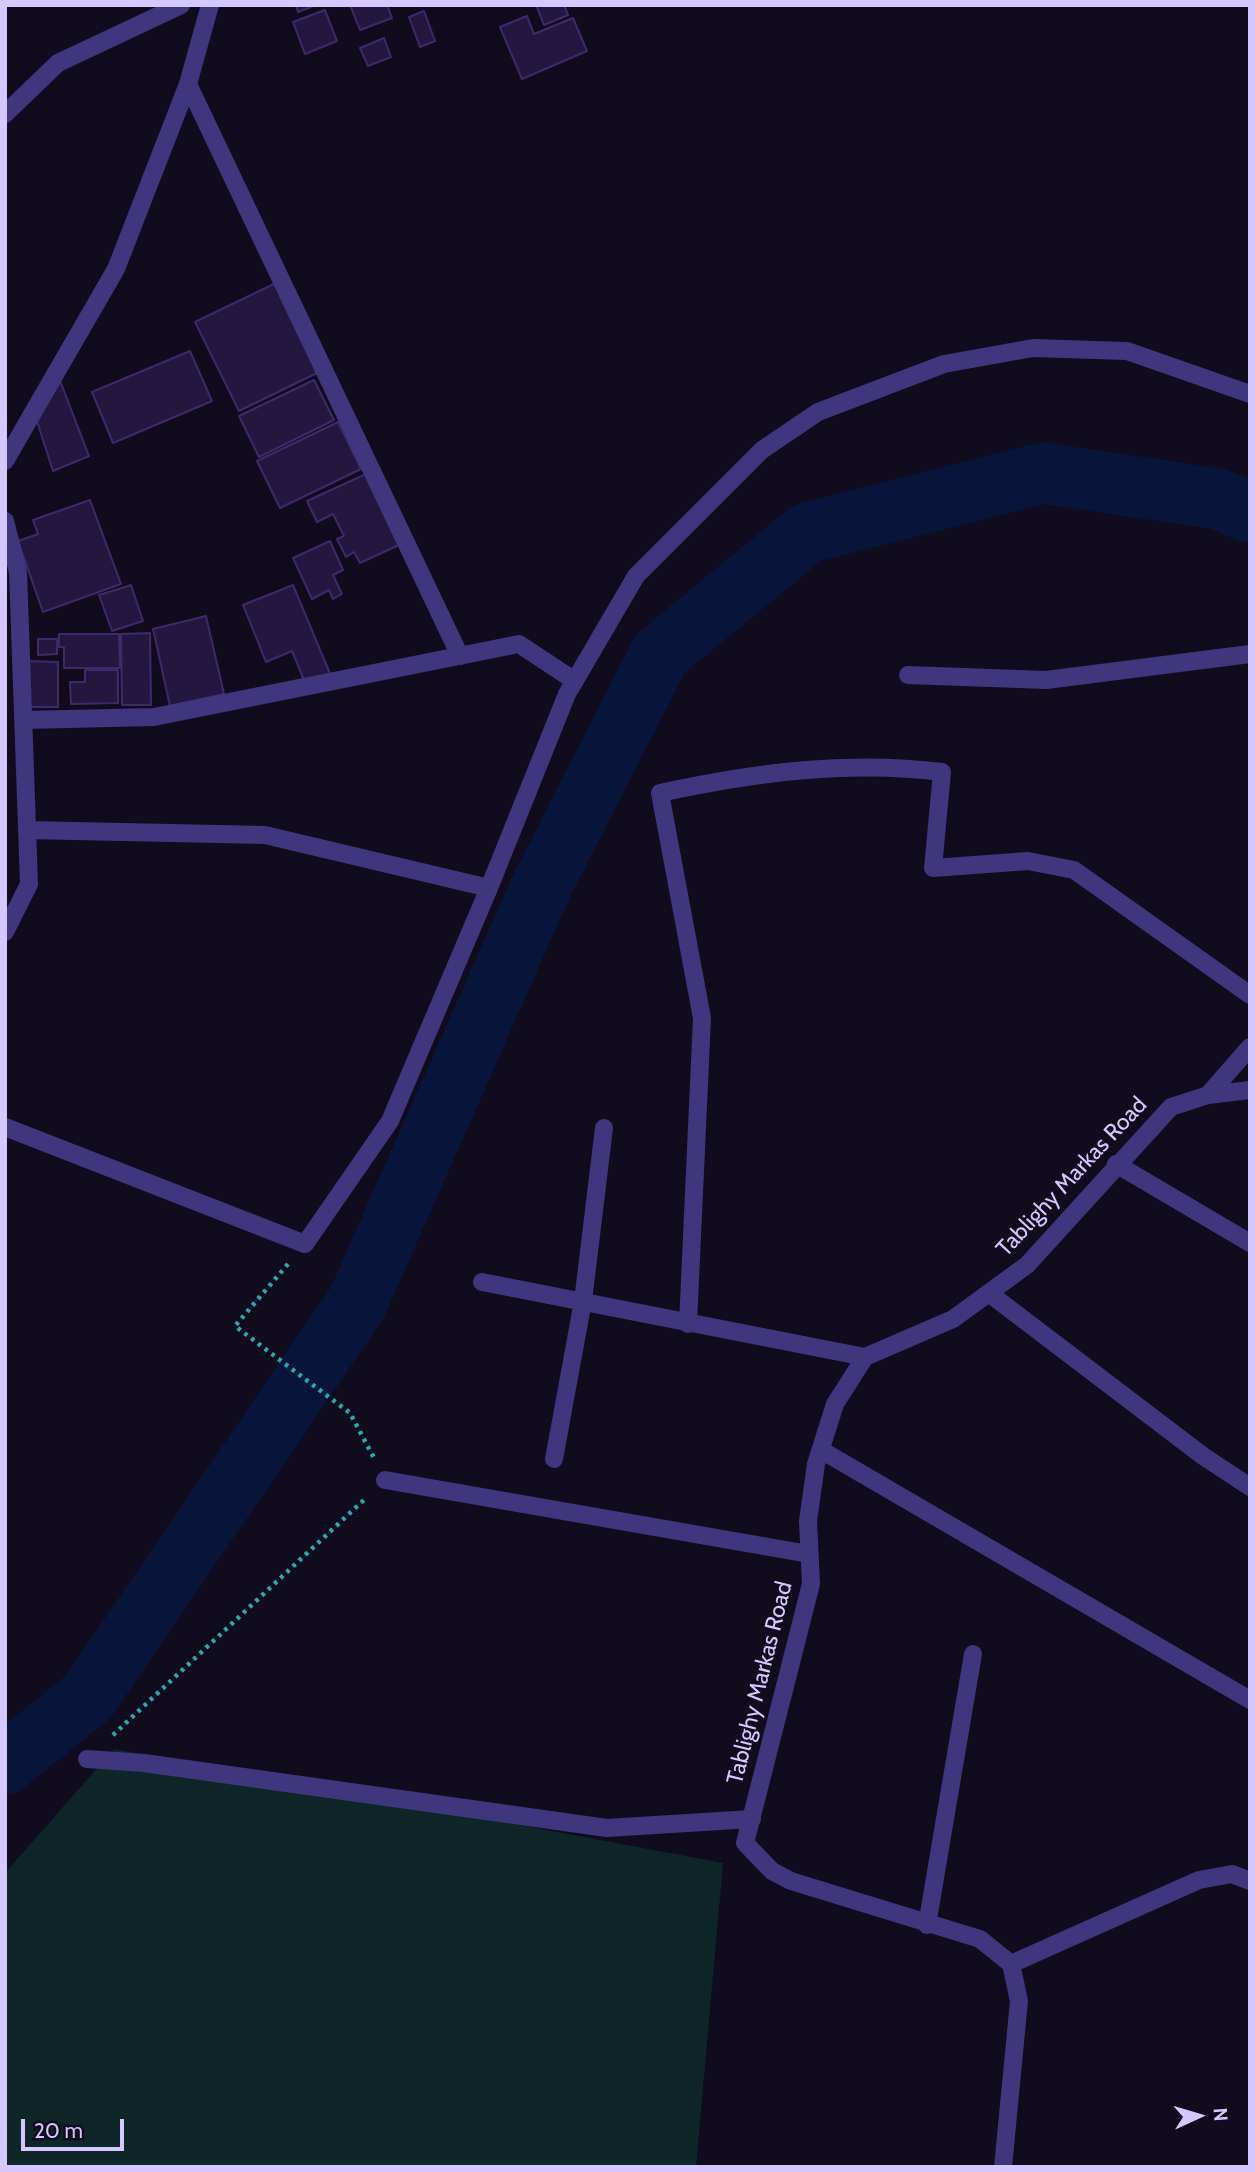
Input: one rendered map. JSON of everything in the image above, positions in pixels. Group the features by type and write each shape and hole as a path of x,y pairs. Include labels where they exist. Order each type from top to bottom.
{"street":[{"path":"5,114 58,64 181,5"},
{"path":"5,461 116,269 188,84 209,5"},
{"path":"188,84 460,656"},
{"path":"5,1127 305,1244 390,1121 575,681 635,576 762,450 818,411 944,364 1034,348 1127,351 1250,394"},
{"path":"5,521 18,572 13,643 24,720 29,884 5,932"},
{"path":"24,720 154,717 519,644 575,681"},
{"path":"908,675 1046,680 1250,654"},
{"path":"688,1324 702,1018 660,793 804,770 903,767 942,772 933,868 1028,861 1074,870 1250,995"},
{"path":"27,830 265,835 489,888"},
{"path":"1208,1095 1250,1047"},
{"name":"Tablighy Markas Road","path":"1011,1964 980,1939 790,1881 772,1871 745,1843 811,1584 807,1521 821,1450 835,1404 865,1357 953,1319 1027,1265 1116,1164 1171,1107 1208,1095 1250,1090"},
{"path":"554,1459 583,1301 604,1128"},
{"path":"1116,1164 1250,1244"},
{"path":"482,1282 865,1357"},
{"path":"990,1294 1203,1456 1250,1487"},
{"path":"821,1450 1250,1700"},
{"path":"385,1480 809,1554"},
{"path":"927,1925 973,1654"},
{"path":"87,1759 144,1763 607,1828 752,1818"},
{"path":"1003,2167 1019,2001 1011,1964 1199,1880 1232,1874 1250,1881"}],"path":[{"path":"87,1759 385,1480 350,1412 235,1326 305,1244"}],"green space":[{"path":"114,1749 723,1863 696,2167 5,2167 5,1873"}],"building":[{"path":"296,5 316,5 298,12"},
{"path":"350,5 387,5 392,18 360,30"},
{"path":"536,5 564,5 568,15 544,25"},
{"path":"325,10 337,41 305,54 293,22"},
{"path":"424,11 435,41 420,47 409,17"},
{"path":"527,16 534,34 573,18 587,51 522,79 500,27"},
{"path":"384,38 391,57 368,66 360,48"},
{"path":"280,281 323,370 239,411 195,322"},
{"path":"190,351 212,401 113,443 92,392"},
{"path":"59,378 89,456 53,471 34,412"},
{"path":"314,380 334,420 259,457 239,416"},
{"path":"338,422 361,469 280,508 257,461"},
{"path":"366,474 399,545 360,563 354,552 346,557 337,539 344,536 333,514 317,522 307,501"},
{"path":"90,500 121,584 43,612 18,541 38,534 33,520"},
{"path":"330,541 343,570 333,575 342,594 333,599 329,590 312,599 293,558"},
{"path":"131,585 143,621 112,631 99,595"},
{"path":"293,585 331,676 306,685 292,651 266,662 243,605"},
{"path":"206,616 224,694 170,706 153,629"},
{"path":"150,633 151,705 122,705 121,634"},
{"path":"59,634 119,634 120,668 64,668 64,647 59,647"},
{"path":"38,639 57,639 57,654 38,655"},
{"path":"26,661 58,662 58,707 26,707"},
{"path":"85,670 118,670 118,703 71,704 70,682 85,682"}],"waterway":[{"path":"5,1764 88,1697 357,1303 541,887 660,654 807,533 1043,473 1218,499 1250,512"}]}
